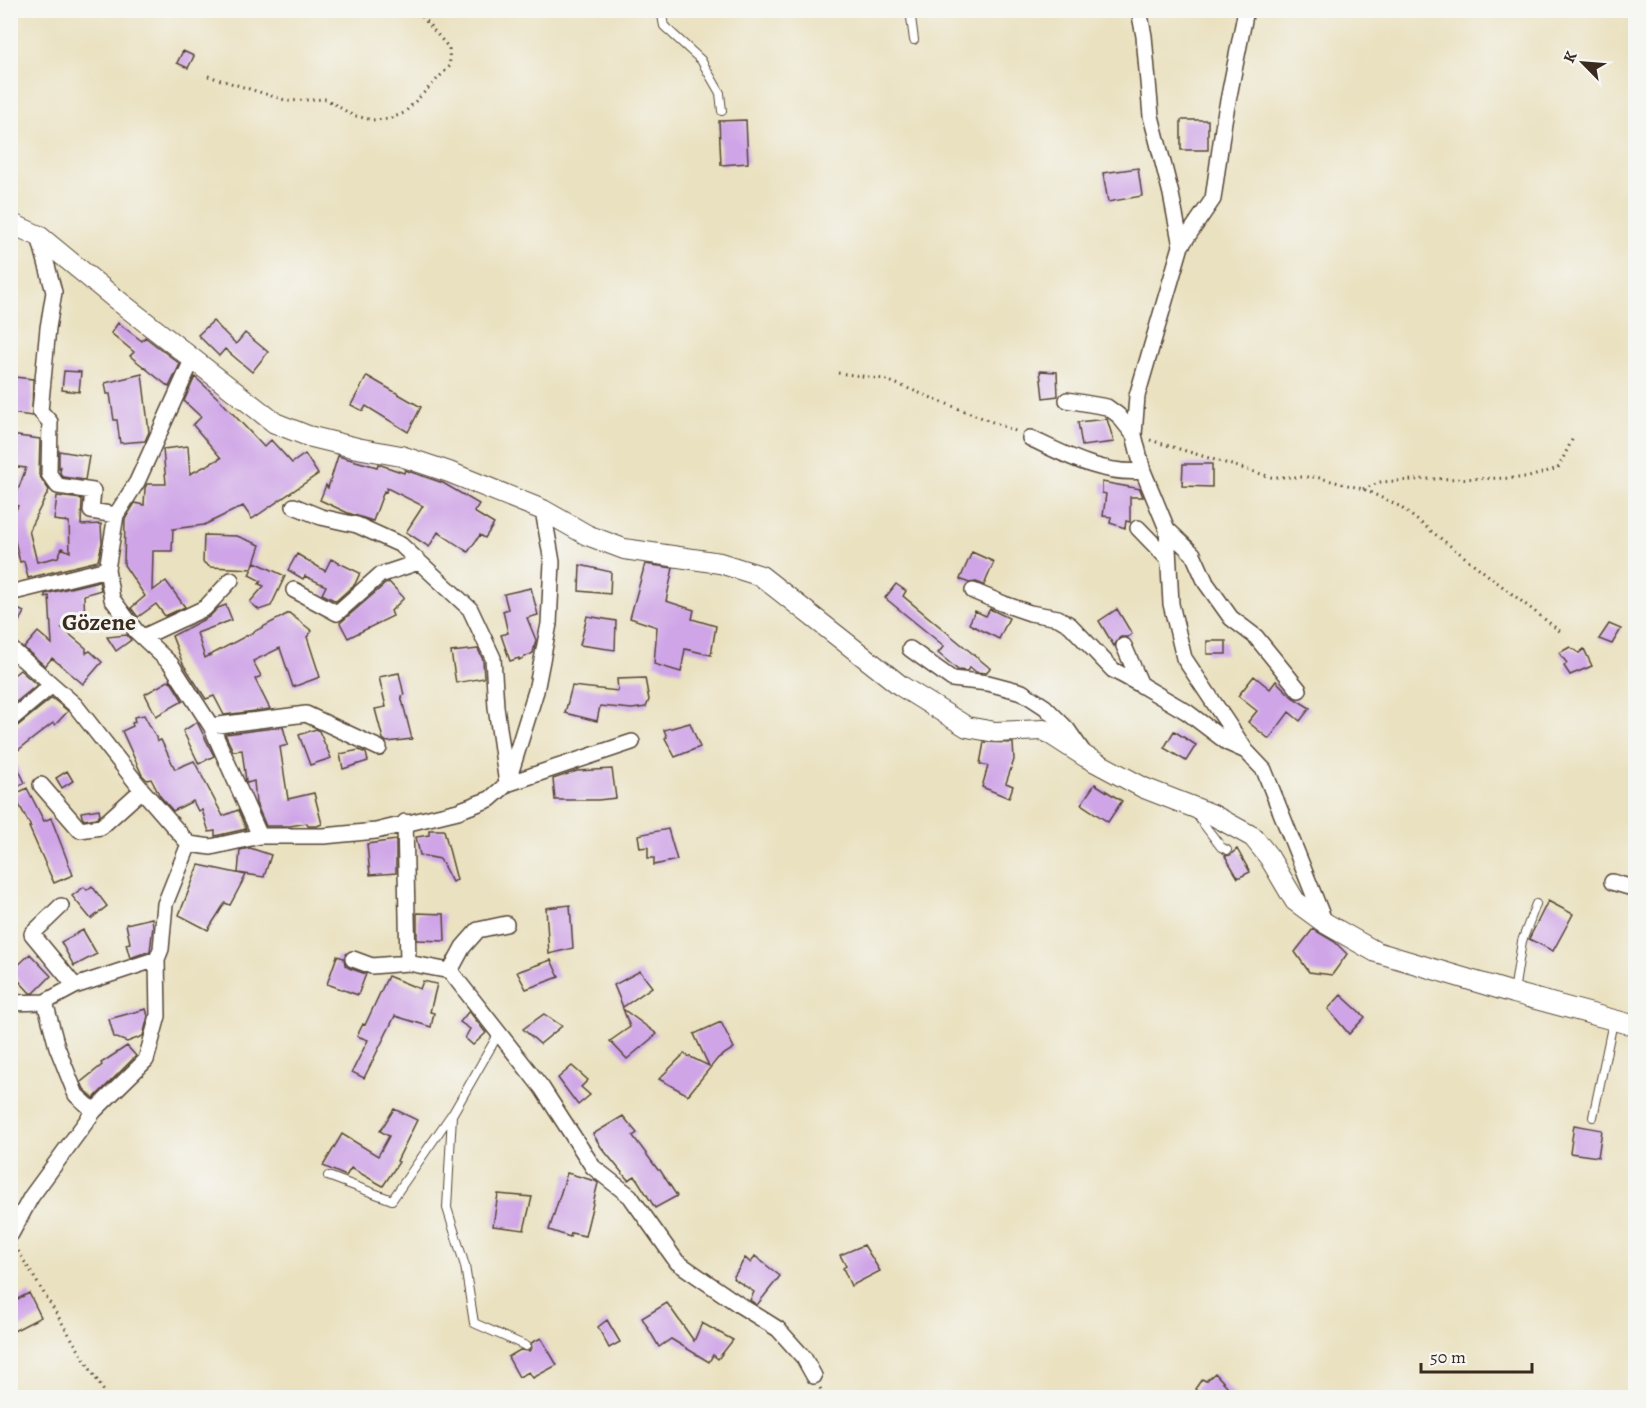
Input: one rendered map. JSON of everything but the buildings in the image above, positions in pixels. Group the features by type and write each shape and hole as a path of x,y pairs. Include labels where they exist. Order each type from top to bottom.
{"main road":[{"path":"10,223 39,236 275,423 308,436 401,456 449,472 543,510 587,535 624,549 720,563 760,576 901,686 967,727 995,732 1044,730 1086,757 1144,788 1211,814 1253,837 1269,857 1295,901 1324,923 1376,952 1635,1026"}],"street":[{"path":"1139,10 1144,36 1151,116 1171,194 1181,246"},
{"path":"1246,10 1224,121 1213,199 1181,246 1137,396 1134,435 1143,471 1167,530 1171,604 1184,658 1246,751 1263,770 1324,923"},
{"path":"39,236 54,292 40,411 50,422 49,474 58,486 93,491 92,511 116,514"},
{"path":"193,358 137,482 116,514 107,569 112,598 143,638 171,664 211,726 260,836"},
{"path":"1067,400 1107,407 1118,415 1134,435"},
{"path":"1030,438 1072,458 1104,469 1129,473 1143,471"},
{"path":"294,506 321,517 357,525 400,544 470,609 493,658 496,707 507,784"},
{"path":"507,784 536,691 549,624 552,562 543,510"},
{"path":"1137,528 1168,559"},
{"path":"1167,530 1193,554 1206,583 1231,618 1256,637 1299,690"},
{"path":"294,590 337,613 380,575 419,562"},
{"path":"10,593 107,569"},
{"path":"143,638 205,608 231,580"},
{"path":"973,591 1022,610 1058,618 1070,625 1113,670 1187,712 1228,743 1246,751"},
{"path":"1124,646 1141,685"},
{"path":"10,648 75,705 142,790 189,844 211,847 260,836 324,836 376,831 405,822 458,811 490,798 507,784 632,742"},
{"path":"910,649 952,679 988,683 1022,692 1045,707 1067,729 1086,757"},
{"path":"10,720 52,685"},
{"path":"211,726 306,714 379,748"},
{"path":"41,785 80,830 101,827 142,790"},
{"path":"405,822 408,963"},
{"path":"10,1234 31,1197 94,1111 146,1060 158,1016 158,959 165,904 189,844"},
{"path":"1612,882 1635,889"},
{"path":"62,906 33,934 75,986"},
{"path":"450,971 463,947 478,930 506,924"},
{"path":"10,1003 45,1002 75,986 158,959"},
{"path":"353,959 372,966 408,963 450,971 542,1088 592,1167 630,1196 677,1262 778,1329 804,1358 814,1376"},
{"path":"45,1002 57,1047 76,1095 94,1111"}],"lane":[{"path":"661,10 664,26 701,60 720,93 722,111"},
{"path":"910,10 914,40"},
{"path":"1190,806 1221,847 1227,850"},
{"path":"1514,993 1522,941 1536,904"},
{"path":"1593,1117 1613,1020"},
{"path":"499,1033 452,1115 447,1208 465,1266 474,1323 526,1346"},
{"path":"328,1176 392,1200 459,1103"}],"path":[{"path":"208,76 288,100 326,99 352,115 372,120 389,118 404,112 450,66 449,48 419,13 421,10"},
{"path":"838,373 884,379 999,423 1030,438"},
{"path":"1134,435 1271,477 1316,477 1363,489 1399,506 1561,632"},
{"path":"1363,489 1382,482 1427,478 1526,478 1558,468 1574,436"},
{"path":"10,1234 16,1249 108,1398"}],"district":[{"name":"Gözene","path":"99,622"}]}
